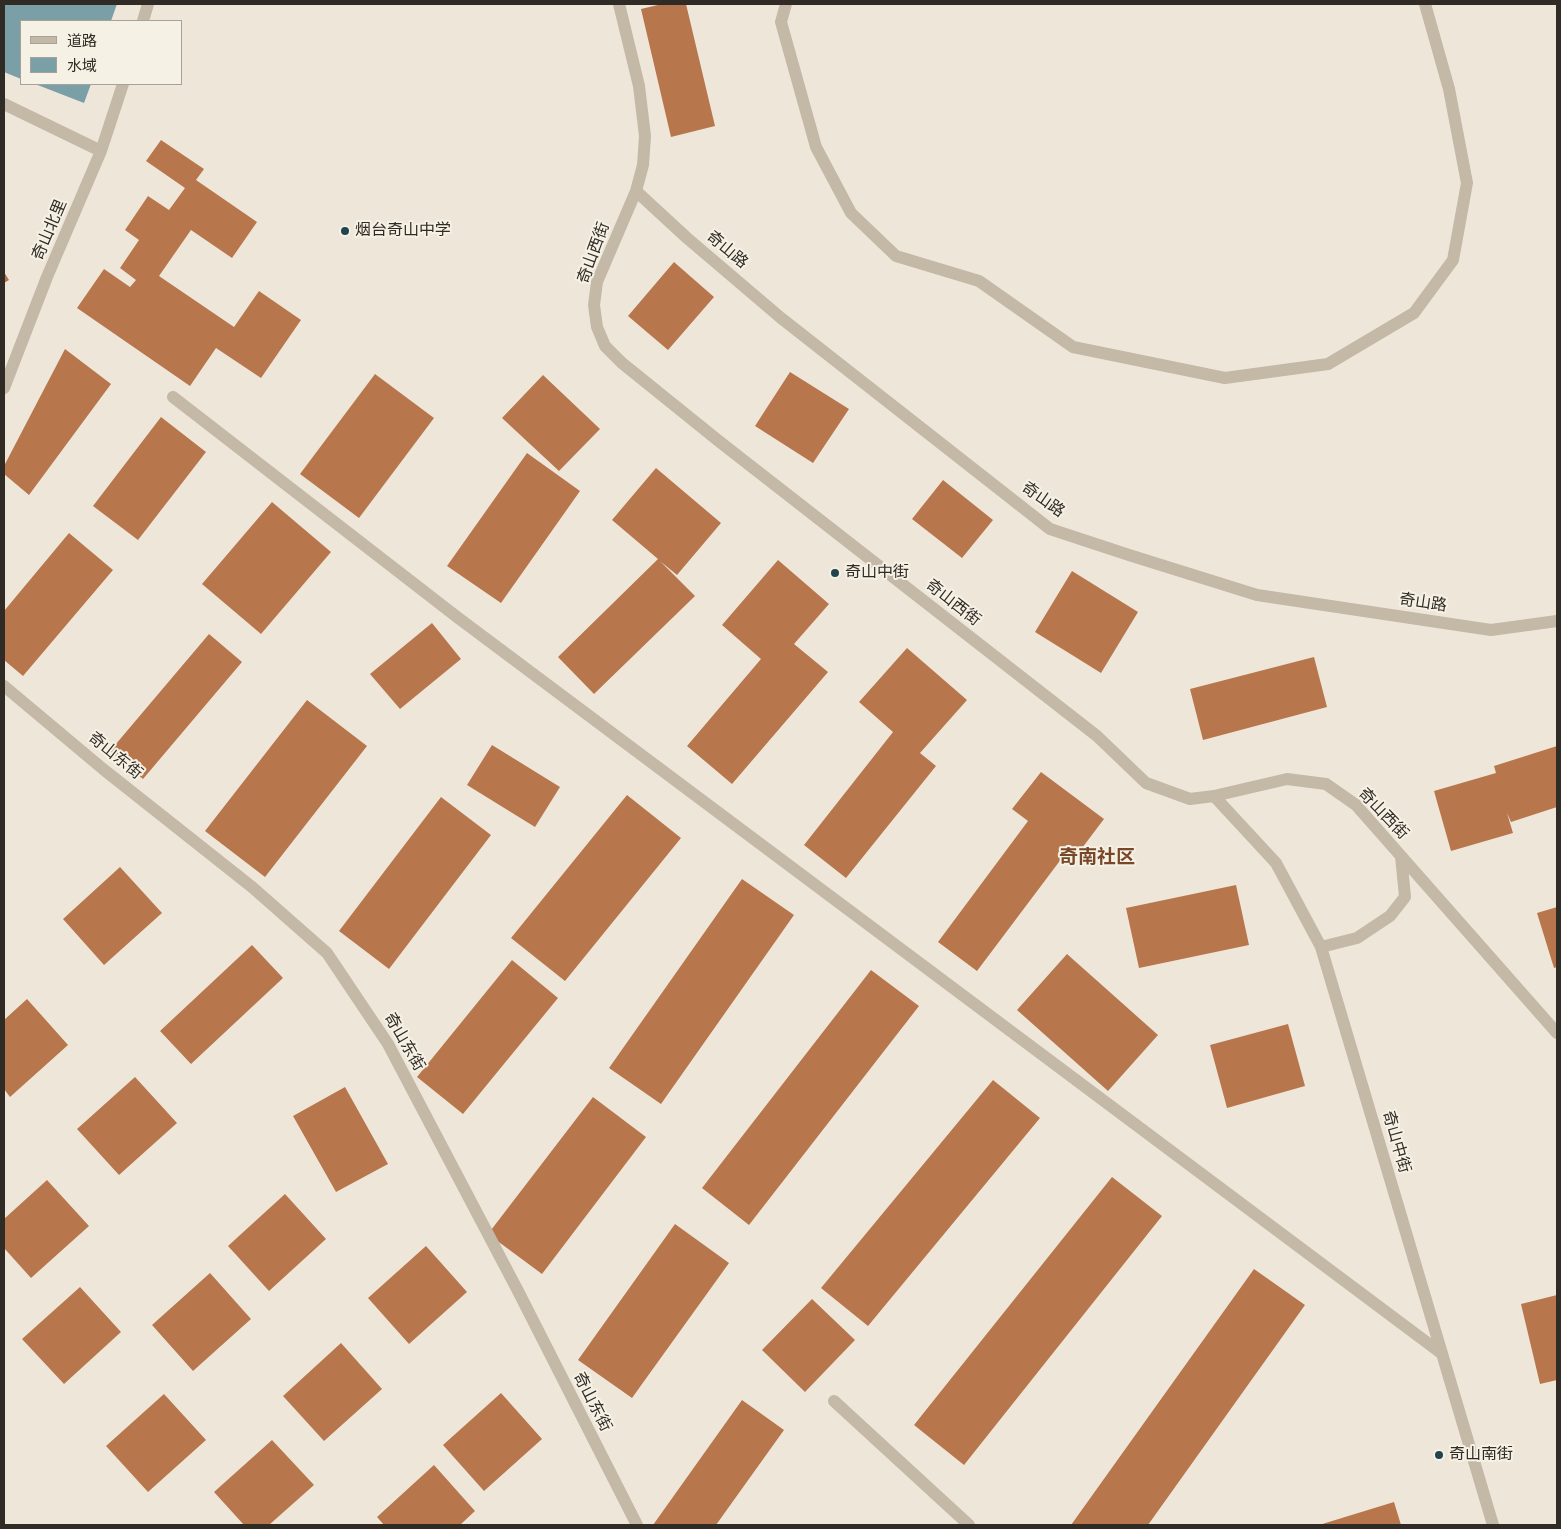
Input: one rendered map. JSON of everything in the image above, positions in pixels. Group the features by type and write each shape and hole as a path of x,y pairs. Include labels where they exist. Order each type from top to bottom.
{"street":[{"path":"143,20 148,4"},
{"name":"奇山西街","path":"619,4 639,86 645,136 643,165 636,191 597,282 594,305 597,327 606,346 622,363 720,442 1097,736 1146,783 1190,799 1214,796 1287,779 1326,784 1356,805 1557,1033"},
{"path":"786,4 781,22 816,148 851,213 896,256 979,281 1073,347 1225,378 1328,364 1414,313 1454,260 1467,183 1449,89 1426,4"},
{"name":"奇山北里","path":"4,388 47,277 102,151 123,85"},
{"path":"4,104 102,151"},
{"name":"奇山路","path":"636,191 687,238 781,318 1050,529 1257,595 1491,630 1557,621"},
{"path":"173,397 449,611 1441,1353"},
{"name":"奇山东街","path":"4,686 111,775 252,887 327,952 388,1044 518,1291 637,1525"},
{"name":"奇山中街","path":"1214,796 1276,863 1321,947 1493,1525"},
{"path":"1321,947 1357,938 1390,916 1405,897 1401,856"},
{"path":"834,1401 969,1525"}],"water":[{"path":"4,4 117,4 111,20 20,20 20,79 4,72"},
{"path":"38,85 91,85 84,103"}],"building":[{"path":"662,4 686,4 715,126 671,137 641,9"},
{"path":"161,140 204,169 196,180 257,222 232,258 191,230 159,276 234,327 259,291 301,320 261,378 216,348 190,386 77,308 104,269 130,287 136,280 120,268 139,240 125,230 148,196 169,210 185,188 146,161"},
{"path":"674,262 714,297 668,350 628,316"},
{"path":"4,272 9,280 4,283"},
{"path":"65,349 111,384 29,495 4,474 4,466"},
{"path":"790,372 849,409 813,463 755,426"},
{"path":"375,374 434,418 359,518 300,474"},
{"path":"543,375 600,429 559,471 502,418"},
{"path":"161,417 206,452 138,540 93,506"},
{"path":"527,453 580,491 501,603 447,566"},
{"path":"656,468 721,523 677,575 660,561 695,596 594,694 558,657 658,559 612,520"},
{"path":"943,480 993,520 962,558 912,519"},
{"path":"272,502 331,552 261,634 202,584"},
{"path":"69,533 113,570 23,676 4,660 4,611"},
{"path":"778,560 829,604 794,644 828,672 732,784 687,746 761,659 722,625"},
{"path":"1072,571 1138,612 1101,673 1035,632"},
{"path":"432,623 461,659 400,709 370,674"},
{"path":"209,634 242,662 143,779 110,751"},
{"path":"907,648 967,700 920,753 936,766 846,878 804,845 893,732 859,702"},
{"path":"1314,657 1327,707 1203,740 1190,689"},
{"path":"307,700 367,746 265,877 205,831"},
{"path":"492,745 560,787 535,827 467,785"},
{"path":"1557,746 1557,807 1511,822 1507,813 1513,833 1451,851 1434,791 1496,773 1494,766"},
{"path":"1041,772 1104,819 1076,856 1068,850 977,971 938,942 1028,821 1012,809"},
{"path":"627,795 681,838 565,981 511,938"},
{"path":"441,797 491,835 389,969 339,931"},
{"path":"120,867 162,913 104,965 63,919"},
{"path":"742,879 794,915 661,1104 609,1068"},
{"path":"1236,885 1249,945 1139,968 1126,908"},
{"path":"1557,907 1557,967 1554,968 1537,913"},
{"path":"252,945 283,978 191,1064 160,1031"},
{"path":"1067,954 1158,1035 1108,1091 1017,1010"},
{"path":"512,960 558,998 463,1114 417,1077"},
{"path":"871,970 919,1006 749,1225 702,1188"},
{"path":"27,999 68,1045 10,1097 4,1089 4,1020"},
{"path":"1288,1024 1305,1086 1227,1108 1210,1045"},
{"path":"135,1077 177,1123 119,1175 77,1129"},
{"path":"993,1080 1040,1118 868,1326 821,1288"},
{"path":"345,1087 388,1164 336,1192 293,1116"},
{"path":"593,1097 646,1137 542,1274 488,1234"},
{"path":"1112,1177 1162,1216 964,1465 914,1425"},
{"path":"47,1180 89,1226 31,1278 4,1248 4,1219"},
{"path":"285,1194 326,1239 269,1291 228,1246"},
{"path":"675,1224 729,1263 632,1398 578,1360"},
{"path":"426,1246 467,1292 409,1344 368,1298"},
{"path":"1254,1269 1305,1305 1148,1525 1071,1525"},
{"path":"210,1273 251,1319 193,1371 152,1325"},
{"path":"80,1287 121,1332 64,1384 22,1339"},
{"path":"1557,1295 1557,1380 1540,1384 1521,1304"},
{"path":"812,1299 855,1340 805,1392 762,1350"},
{"path":"341,1343 382,1389 324,1441 283,1396"},
{"path":"501,1393 542,1439 484,1491 443,1445"},
{"path":"164,1394 206,1440 148,1492 106,1446"},
{"path":"742,1400 784,1430 716,1525 653,1525"},
{"path":"272,1440 314,1485 269,1525 244,1525 214,1492"},
{"path":"434,1465 475,1511 460,1525 384,1525 377,1517"},
{"path":"1394,1502 1401,1525 1319,1525"}],"place":[{"name":"烟台奇山中学","path":"345,231"},
{"name":"奇山中街","path":"835,573"},
{"name":"奇山南街","path":"1439,1455"}],"district":[{"name":"奇南社区","path":"1097,858"}]}
